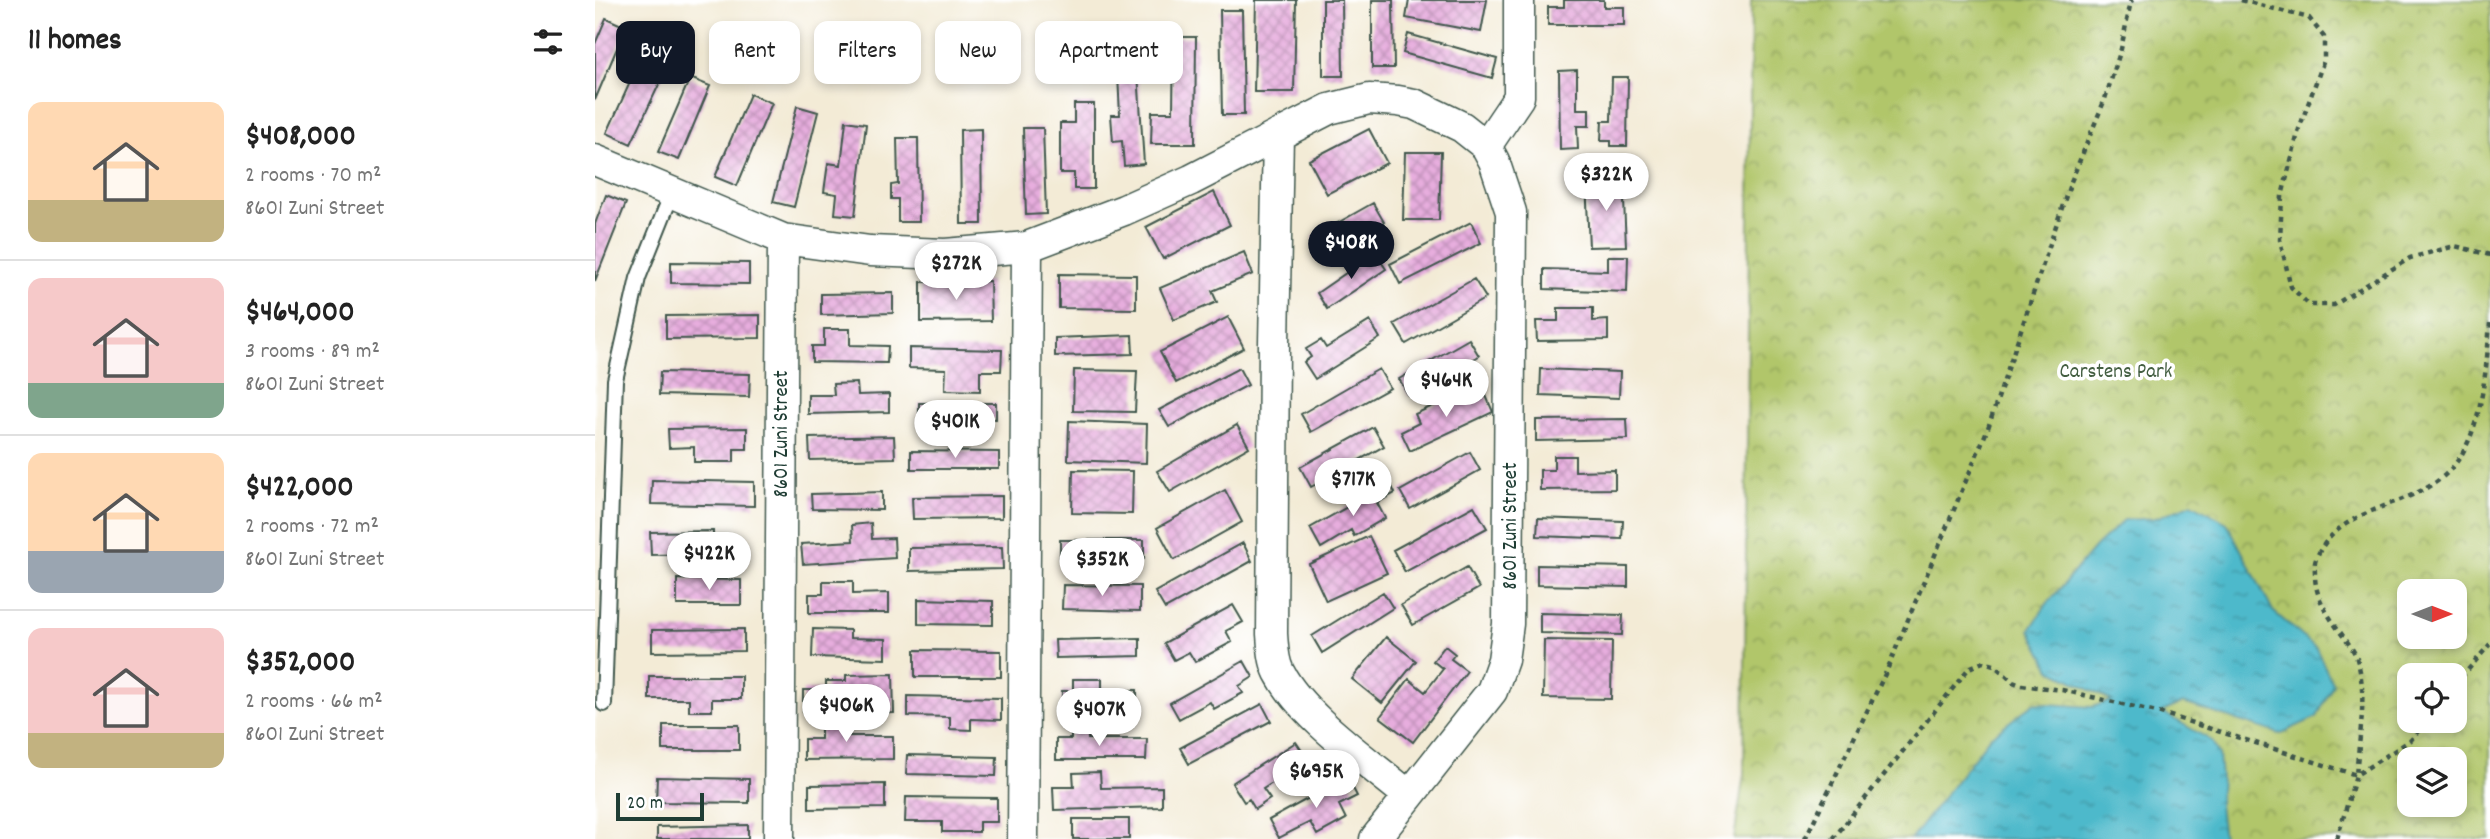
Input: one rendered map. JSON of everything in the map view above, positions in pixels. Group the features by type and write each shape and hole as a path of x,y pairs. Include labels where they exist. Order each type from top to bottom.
{"street":[{"path":"595,160 783,239 870,251 945,254 1027,247 1124,210 1191,180 1329,109 1370,99 1414,104 1462,127 1486,146 1519,97 1519,0"},
{"path":"1278,135 1272,620 1275,662 1297,698 1334,734 1409,796"},
{"name":"8601 Zuni Street","path":"1375,839 1492,691 1503,660 1508,624 1511,212 1494,161 1486,146"},
{"name":"8601 Zuni Street","path":"779,839 783,239"},
{"path":"1024,839 1027,247"}],"lane":[{"path":"604,704 615,380 638,278 672,193"}],"path":[{"path":"1805,839 1887,670 1987,428 2070,184 2105,99 2133,0"},
{"path":"2241,0 2309,18 2323,37 2323,60 2298,129 2282,196 2280,240 2291,287 2309,305 2334,305 2410,258 2455,246 2490,255"},
{"path":"2337,839 2356,775 2363,681 2356,655 2328,615 2315,589 2315,562 2326,540 2355,517 2432,486 2451,469 2465,449 2476,418 2485,374 2490,323"},
{"path":"2467,671 2490,644"},
{"path":"1833,839 1969,668 1983,662 1994,665 2013,682 2021,685 2062,690 2161,713 2356,775"},
{"path":"2356,775 2411,740 2417,733"}],"green space":[{"name":"Carstens Park","path":"1751,0 2490,0 2490,839 1734,839 1744,774"}],"water":[{"path":"2192,503 2227,523 2273,611 2316,648 2333,684 2317,717 2280,734 2183,703 2162,712 2212,741 2219,755 2219,804 2223,839 1911,839 1990,737 2034,703 2092,707 2112,701 2051,670 2030,630 2046,605 2095,547 2124,520 2156,518"}],"building":[{"path":"1256,0 1296,0 1294,92 1254,92"},
{"path":"1323,0 1342,0 1343,76 1323,76"},
{"path":"1372,0 1393,0 1394,68 1372,68"},
{"path":"1409,0 1487,0 1481,32 1406,18"},
{"path":"1564,0 1604,0 1604,7 1624,7 1624,25 1548,25 1548,7 1564,7"},
{"path":"1220,10 1242,10 1244,115 1222,115"},
{"path":"606,18 616,22 616,51 595,100 595,44"},
{"path":"1408,34 1497,59 1492,78 1403,53"},
{"path":"1183,37 1196,37 1195,144 1151,144 1152,112 1173,112 1173,84 1183,84"},
{"path":"1577,70 1577,109 1589,109 1589,126 1577,126 1578,149 1560,150 1559,71"},
{"path":"1612,77 1628,77 1627,146 1611,146 1611,141 1601,141 1602,121 1611,121"},
{"path":"695,80 710,86 679,160 658,152 687,84 695,84"},
{"path":"629,84 659,84 631,144 607,133"},
{"path":"1118,84 1139,84 1144,164 1124,166 1122,141 1113,142 1111,115 1120,115"},
{"path":"750,94 772,103 737,186 715,177"},
{"path":"1074,104 1094,104 1094,189 1074,189 1074,173 1060,173 1060,123 1074,123"},
{"path":"797,106 818,112 794,207 773,202"},
{"path":"846,121 866,124 855,216 835,214 837,194 824,192 828,163 841,165"},
{"path":"1023,128 1043,128 1046,214 1026,215"},
{"path":"981,129 982,224 961,224 960,130"},
{"path":"1369,129 1387,163 1327,194 1309,160"},
{"path":"897,138 918,138 919,222 898,222 898,199 891,199 891,185 898,184"},
{"path":"1405,152 1441,152 1439,220 1403,220"},
{"path":"1623,178 1626,246 1589,247 1586,180"},
{"path":"1214,192 1230,225 1163,259 1146,227"},
{"path":"606,195 626,203 595,281 595,224"},
{"path":"1373,203 1384,222 1323,256 1313,237"},
{"path":"1471,222 1481,243 1400,284 1390,264"},
{"path":"1244,252 1253,274 1212,291 1217,302 1174,320 1160,288"},
{"path":"1375,253 1386,269 1327,309 1317,293"},
{"path":"1608,256 1628,256 1627,292 1544,289 1544,269 1608,271"},
{"path":"671,262 749,263 749,284 671,283"},
{"path":"1059,274 1136,275 1136,309 1059,308"},
{"path":"1474,279 1486,298 1406,344 1394,324"},
{"path":"990,281 991,321 921,322 921,282"},
{"path":"893,293 893,313 821,315 821,294"},
{"path":"1558,308 1593,308 1593,321 1608,320 1608,340 1537,341 1536,321 1558,321"},
{"path":"760,315 760,338 666,339 666,316"},
{"path":"1228,317 1244,348 1176,383 1160,352"},
{"path":"1370,321 1380,338 1315,379 1304,362 1311,357 1306,349 1321,340 1326,348"},
{"path":"824,329 850,329 850,345 888,346 887,363 812,362 812,346 824,346"},
{"path":"1132,335 1133,354 1055,356 1055,338"},
{"path":"1469,339 1479,356 1409,396 1399,379"},
{"path":"909,348 1002,350 1001,371 980,371 980,391 945,390 946,369 909,368"},
{"path":"1239,368 1248,385 1169,427 1159,410"},
{"path":"1379,369 1390,388 1311,432 1301,414"},
{"path":"1541,369 1620,372 1619,398 1540,395"},
{"path":"1074,370 1137,371 1135,412 1073,411"},
{"path":"660,372 750,374 749,397 659,395"},
{"path":"857,383 858,395 889,394 889,412 808,414 808,395 834,395 833,384"},
{"path":"1484,391 1493,412 1410,451 1401,432 1419,423 1415,414 1457,395 1460,402"},
{"path":"919,403 996,403 996,419 919,419"},
{"path":"1627,419 1628,439 1536,441 1536,420"},
{"path":"1069,421 1147,424 1146,463 1068,460"},
{"path":"1237,425 1249,447 1170,492 1157,471"},
{"path":"1373,427 1384,446 1311,487 1300,467"},
{"path":"747,428 747,449 734,449 734,462 694,462 694,447 669,448 668,429"},
{"path":"894,436 895,458 810,460 809,438"},
{"path":"911,451 999,452 999,469 911,469"},
{"path":"1470,452 1480,470 1410,509 1400,491"},
{"path":"1554,456 1575,456 1575,471 1615,470 1615,489 1540,490 1540,470 1554,470"},
{"path":"1073,470 1133,471 1132,514 1072,513"},
{"path":"652,480 754,482 754,506 651,504"},
{"path":"1390,483 1395,493 1377,503 1385,518 1354,536 1351,530 1321,548 1310,528"},
{"path":"1225,490 1242,522 1174,560 1157,528"},
{"path":"882,492 882,510 812,509 811,494"},
{"path":"1002,496 1002,518 913,519 912,497"},
{"path":"1474,506 1487,528 1405,572 1393,550"},
{"path":"1538,518 1623,521 1622,539 1537,536"},
{"path":"871,523 872,539 894,538 895,558 803,564 801,544 853,541 852,525"},
{"path":"713,531 713,545 738,544 738,571 699,572 699,554 651,555 650,532"},
{"path":"1369,536 1387,573 1326,601 1309,564"},
{"path":"1060,540 1144,540 1144,558 1060,558"},
{"path":"1243,543 1252,561 1165,609 1155,592"},
{"path":"1002,547 1003,569 909,571 909,548"},
{"path":"1537,565 1628,567 1628,587 1537,585"},
{"path":"1467,567 1479,588 1413,625 1401,605"},
{"path":"677,579 741,580 741,605 677,605"},
{"path":"823,581 853,581 853,594 889,593 889,613 809,613 809,594 823,594"},
{"path":"1063,585 1140,586 1140,611 1062,609"},
{"path":"1383,592 1393,608 1322,653 1312,636"},
{"path":"918,599 993,601 993,625 918,624"},
{"path":"1233,605 1243,622 1226,631 1232,642 1195,662 1189,652 1174,660 1164,643"},
{"path":"1540,613 1623,615 1622,635 1540,633"},
{"path":"744,629 744,651 652,652 652,630"},
{"path":"813,629 850,630 850,638 886,639 886,659 812,657"},
{"path":"1386,637 1416,661 1382,703 1352,679"},
{"path":"1140,638 1140,656 1056,658 1055,640"},
{"path":"1544,640 1612,641 1611,699 1543,698"},
{"path":"1445,646 1455,654 1451,659 1467,671 1413,742 1380,717 1409,679 1425,692 1443,669 1433,661"},
{"path":"915,650 1001,651 1001,677 915,677"},
{"path":"1244,661 1253,677 1239,686 1243,693 1214,709 1210,702 1179,719 1170,703"},
{"path":"893,674 894,713 803,714 803,690 826,690 826,681 846,681 846,675"},
{"path":"649,676 741,676 741,699 712,699 712,711 689,711 689,699 649,699"},
{"path":"1073,679 1102,679 1102,690 1137,690 1137,710 1062,710 1062,691 1073,691"},
{"path":"908,696 1001,698 1001,720 971,719 971,730 950,729 950,717 908,716"},
{"path":"1262,704 1271,721 1189,764 1180,748"},
{"path":"821,715 841,715 841,736 893,736 893,759 804,760 804,739 821,739"},
{"path":"663,725 739,725 739,750 663,750"},
{"path":"1071,728 1088,728 1088,739 1147,739 1146,760 1056,760 1056,739 1071,739"},
{"path":"1296,742 1308,760 1263,789 1270,799 1255,809 1249,799 1244,802 1232,783"},
{"path":"907,755 997,757 996,776 906,774"},
{"path":"1100,772 1101,788 1162,787 1162,807 1054,810 1053,787 1074,787 1073,773"},
{"path":"657,777 749,779 749,803 656,802"},
{"path":"1347,777 1357,796 1339,805 1346,819 1317,835 1310,822 1279,838 1269,820"},
{"path":"885,784 885,808 809,809 809,785"},
{"path":"906,797 997,798 997,822 979,822 979,832 942,832 942,822 905,822"},
{"path":"1073,819 1129,819 1129,839 1073,839"},
{"path":"748,825 748,839 657,839 657,827"}]}
